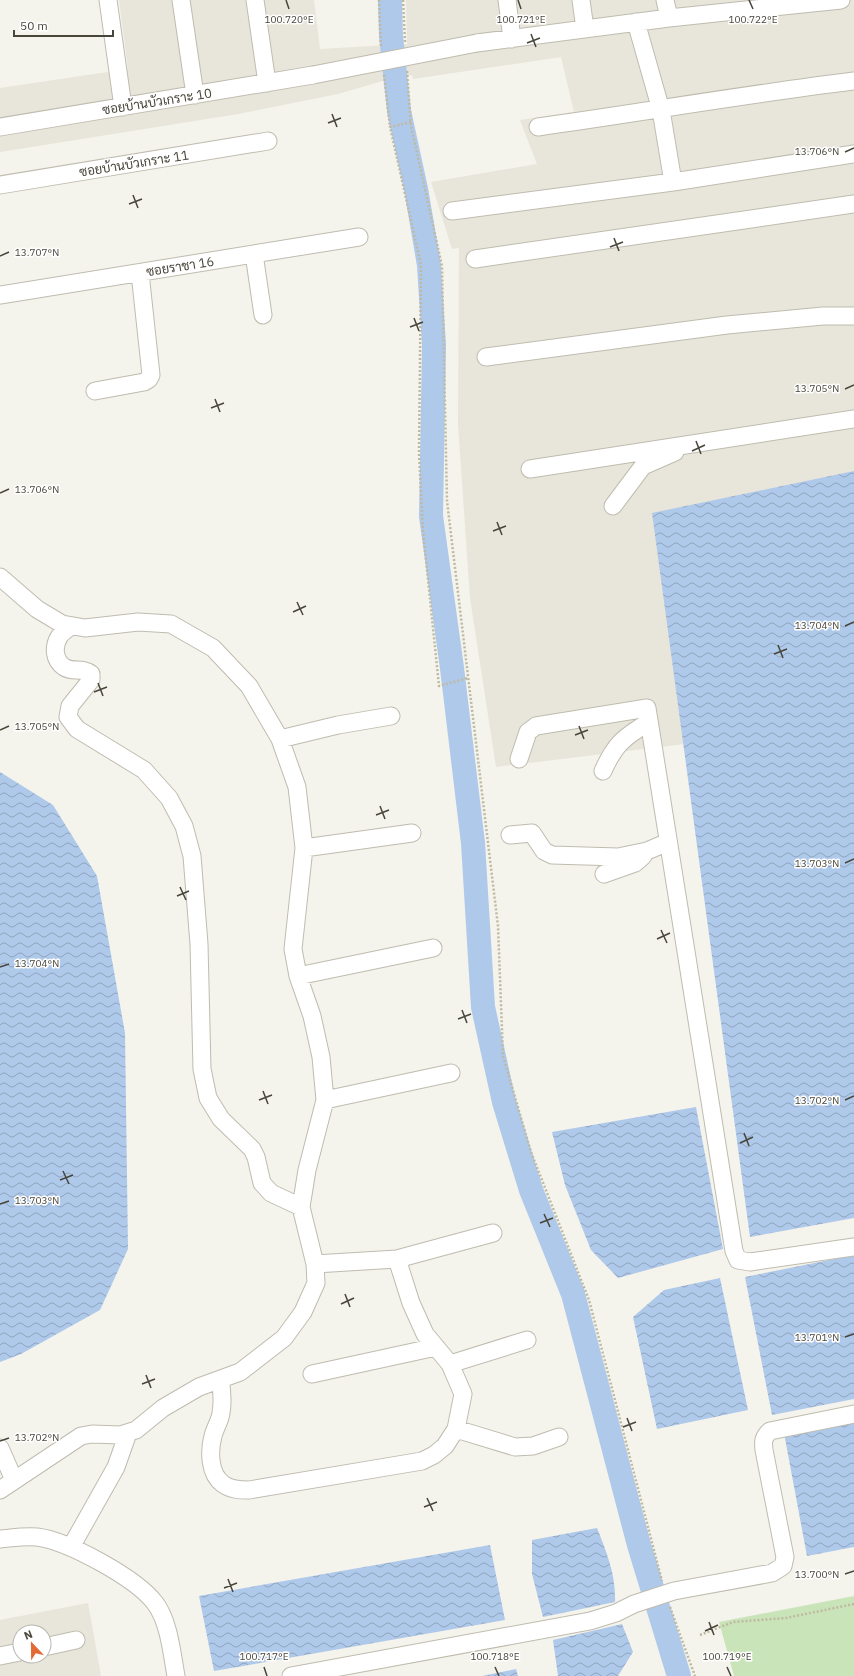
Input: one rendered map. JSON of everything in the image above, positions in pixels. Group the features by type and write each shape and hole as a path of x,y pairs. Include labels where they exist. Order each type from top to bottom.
{"street":[{"path":"108,0 123,107"},
{"path":"181,0 195,95"},
{"path":"255,0 266,83"},
{"path":"507,0 512,39"},
{"path":"581,0 585,29"},
{"path":"665,0 668,18"},
{"name":"ซอยบ้านบัวเกราะ 10","path":"0,127 314,75 477,43 668,18 841,0"},
{"path":"636,22 661,110 673,182"},
{"path":"538,127 661,110 762,93 854,81"},
{"name":"ซอยบ้านบัวเกราะ 11","path":"0,185 268,141"},
{"path":"452,211 673,182 854,154"},
{"path":"475,259 854,204"},
{"name":"ซอยราชา 16","path":"0,295 359,238"},
{"path":"254,254 263,315"},
{"path":"95,391 144,382 149,379 151,375 140,273"},
{"path":"486,357 727,324 822,316 854,316"},
{"path":"530,469 854,419"},
{"path":"613,506 643,466 693,444"},
{"path":"0,577 37,609 62,624 85,628 138,622 171,624 213,648 249,686 280,739 297,787 304,848 293,949 298,976 312,1016 321,1057 325,1100 307,1170 301,1207 315,1264 316,1283 303,1312 284,1338 240,1372 199,1387 163,1408 136,1430 111,1436 92,1434 81,1436 0,1490"},
{"path":"71,626 59,636 55,650 55,658 65,668 86,670 91,674 91,680 70,706 68,717 77,729 144,770 169,798 184,826 192,856 199,944 202,1069 208,1098 221,1119 252,1149 256,1158 262,1183 271,1193 301,1207"},
{"path":"519,759 526,736 532,728 536,726 648,715"},
{"path":"603,771 620,741 648,715"},
{"path":"648,715 734,1252 738,1260 750,1262 854,1247"},
{"path":"280,739 338,725 391,716"},
{"path":"304,848 412,833"},
{"path":"510,835 532,833 544,851 552,855 618,857 647,851 668,842"},
{"path":"604,874 635,863 647,851"},
{"path":"298,976 433,948"},
{"path":"325,1100 451,1073"},
{"path":"315,1264 397,1259 493,1233"},
{"path":"220,1379 223,1400 221,1414 210,1448 211,1461 215,1474 223,1484 234,1489 250,1490 422,1461 434,1455 445,1446 456,1430 463,1394 450,1364 425,1334 411,1303 397,1259"},
{"path":"450,1364 528,1340"},
{"path":"312,1374 436,1347"},
{"path":"291,1676 590,1621 616,1613 634,1604 674,1591 772,1573 783,1566 785,1557 764,1450 763,1441 765,1436 770,1431 854,1414"},
{"path":"456,1430 515,1447 533,1446 559,1437"},
{"path":"71,1546 116,1467 123,1452 128,1433"},
{"path":"0,1448 14,1480"},
{"path":"0,1539 37,1537 71,1546 101,1563 141,1589 156,1604 168,1631 176,1676"},
{"path":"52,1645 76,1640"},
{"path":"0,1656 12,1654"}],"path":[{"path":"411,122 390,127 421,265 419,454 423,531 439,686 468,678"},
{"path":"700,1635 733,1622 786,1618 854,1604"}],"shaded area":[{"path":"119,0 314,0 320,49 407,44 406,0 854,0 854,508 709,741 496,767 470,598 458,424 459,248 452,249 431,182 537,164 520,120 574,112 561,57 413,79 412,75 393,78 338,94 238,114 0,152 0,88 128,69"},
{"path":"88,1603 101,1676 0,1676 0,1620"}],"green space":[{"path":"854,1596 854,1676 734,1676 719,1622"}],"water":[{"path":"854,471 854,1218 750,1237 652,513"},
{"path":"0,772 53,805 97,876 125,1033 128,1249 100,1310 21,1354 0,1362"},
{"path":"696,1107 723,1249 618,1278 591,1250 565,1185 552,1132"},
{"path":"854,1255 854,1399 772,1415 745,1277"},
{"path":"720,1278 748,1410 657,1429 633,1317 664,1290"},
{"path":"854,1420 854,1547 807,1556 784,1433"},
{"path":"597,1528 612,1573 615,1602 543,1617 532,1574 532,1540"},
{"path":"490,1545 505,1620 214,1671 199,1596"},
{"path":"622,1624 633,1652 618,1676 558,1676 553,1640"},
{"path":"516,1669 518,1676 482,1676"}],"waterway":[{"path":"390,0 391,36 399,111 416,189 429,265 434,345 431,516 452,668 473,843 483,1007 504,1102 531,1190 573,1294 639,1545 679,1676"}]}
